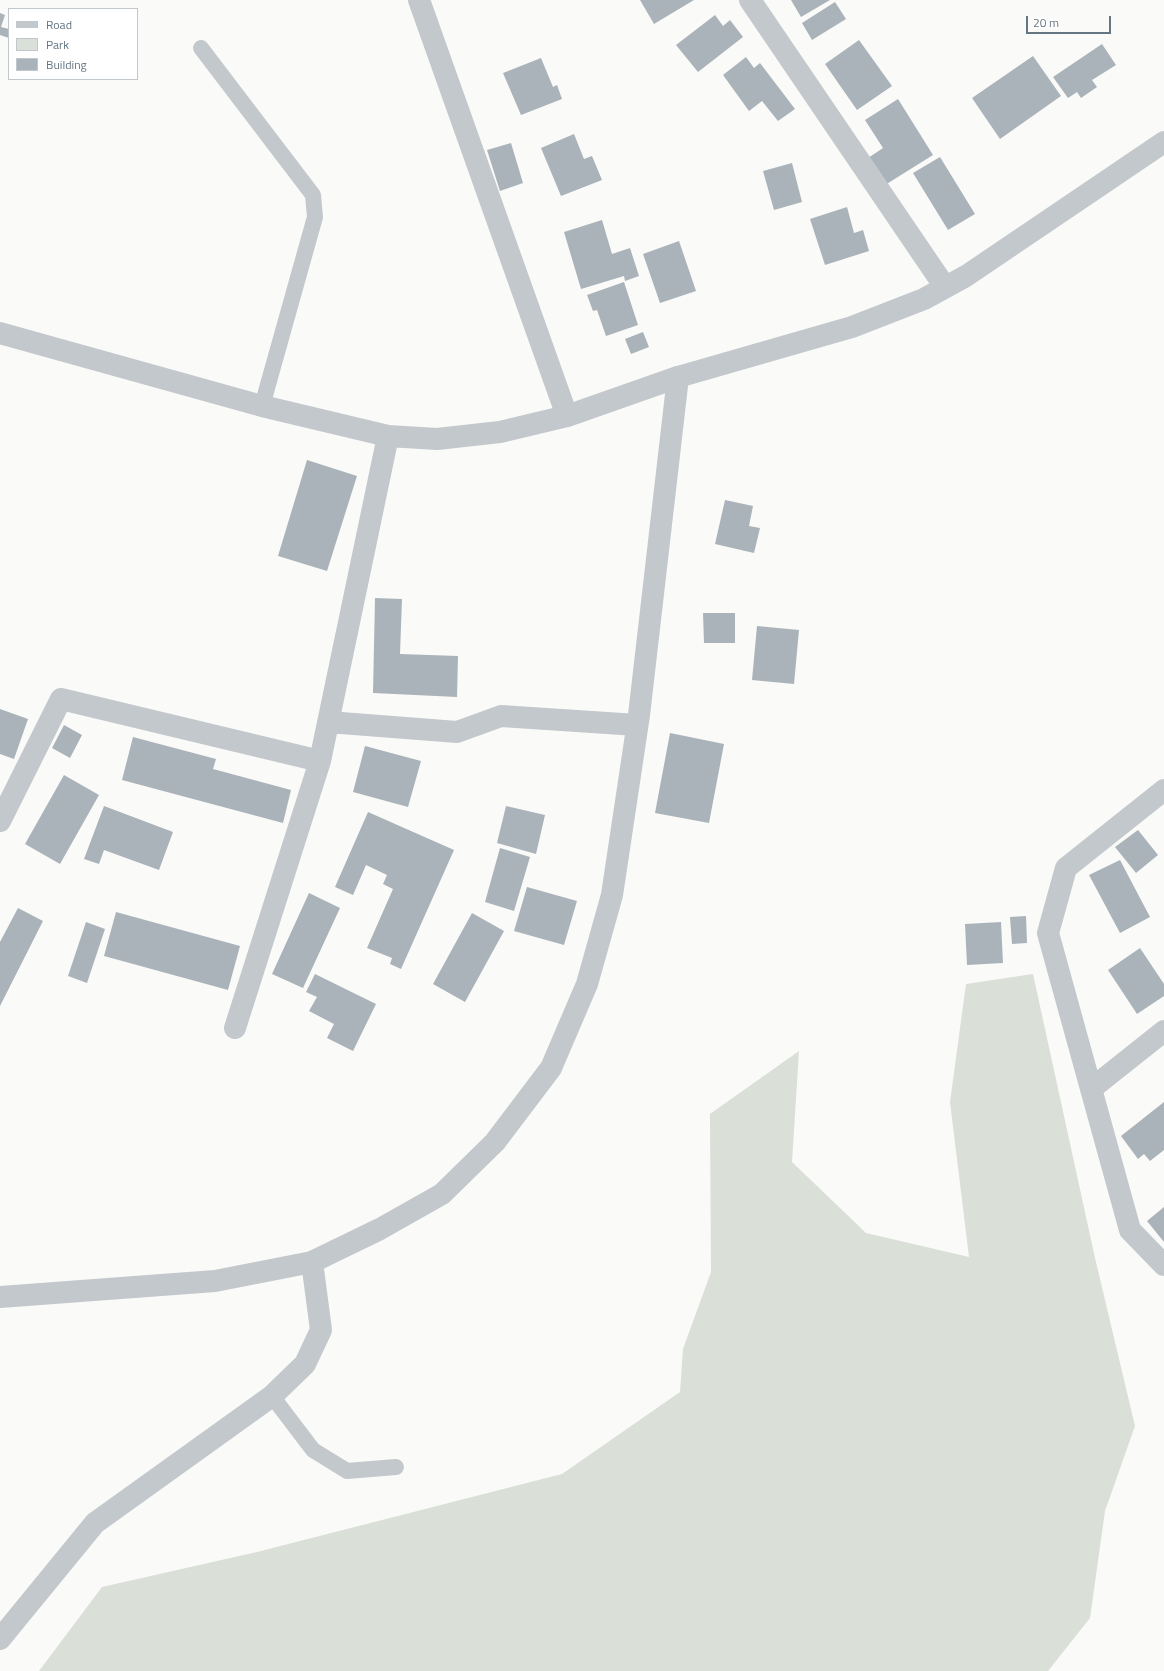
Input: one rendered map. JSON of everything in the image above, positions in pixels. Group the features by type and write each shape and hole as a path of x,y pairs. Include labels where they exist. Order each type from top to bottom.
{"street":[{"path":"419,0 567,416"},
{"path":"750,0 945,287"},
{"path":"0,333 262,406 388,436 437,439 500,432 567,416 678,377 852,328 924,298 966,276 1164,142"},
{"path":"0,1297 215,1281 312,1262 380,1229 442,1194 495,1142 551,1068 587,984 612,895 637,725 678,377"},
{"path":"235,1028 320,761 388,436"},
{"path":"0,821 61,699 320,761"},
{"path":"328,722 457,732 501,716 637,725"},
{"path":"1164,790 1066,868 1048,933 1130,1230 1164,1265"},
{"path":"1091,1089 1164,1031"},
{"path":"0,1639 95,1523 272,1396 305,1364 321,1330 312,1262"}],"lane":[{"path":"201,48 313,195 316,217 262,406"},
{"path":"272,1396 313,1450 347,1471 396,1468"}],"green space":[{"path":"1033,974 1095,1258 1135,1426 1105,1511 1090,1618 1048,1671 39,1671 102,1587 257,1552 562,1474 680,1392 683,1349 711,1272 710,1114 799,1051 792,1162 866,1233 969,1257 950,1102 966,984"}],"building":[{"path":"640,0 694,0 654,24"},
{"path":"791,0 830,0 801,17"},
{"path":"835,2 846,19 812,40 802,23"},
{"path":"0,13 5,15 1,27 8,29 8,38 0,35"},
{"path":"715,15 723,26 730,20 743,37 698,72 676,45"},
{"path":"859,40 892,86 857,110 825,64"},
{"path":"1102,44 1116,65 1092,80 1097,87 1081,98 1077,92 1068,98 1053,77"},
{"path":"1033,56 1061,96 1000,139 972,98"},
{"path":"746,57 754,68 760,63 795,109 778,121 762,101 749,111 723,75"},
{"path":"541,58 553,87 557,85 562,99 521,115 503,73"},
{"path":"898,99 933,155 885,185 868,158 883,148 865,120"},
{"path":"574,134 584,159 592,156 602,180 561,196 541,148"},
{"path":"511,143 523,183 500,191 487,150"},
{"path":"940,157 975,214 948,230 913,173"},
{"path":"792,163 802,202 774,210 763,171"},
{"path":"847,207 854,233 863,230 869,251 825,265 810,219"},
{"path":"602,220 612,254 630,248 639,276 625,281 624,276 581,289 564,232"},
{"path":"679,241 696,291 660,303 643,254"},
{"path":"624,282 638,325 606,336 597,310 593,311 587,295"},
{"path":"643,332 649,347 631,354 625,339"},
{"path":"307,460 357,476 327,571 278,556"},
{"path":"725,500 753,506 749,526 760,528 754,553 715,544"},
{"path":"375,598 402,599 400,654 458,656 457,697 373,693"},
{"path":"703,613 735,613 735,643 704,643"},
{"path":"757,626 799,630 794,684 752,680"},
{"path":"0,709 28,719 14,759 0,754"},
{"path":"64,725 82,735 70,758 52,748"},
{"path":"670,733 724,744 709,823 655,813"},
{"path":"133,737 216,759 213,769 291,790 283,823 122,780"},
{"path":"365,746 421,761 408,807 353,792"},
{"path":"64,775 99,795 60,864 25,844"},
{"path":"104,806 173,832 159,870 104,850 99,864 84,859"},
{"path":"506,806 545,815 536,854 497,843"},
{"path":"368,812 454,850 401,969 390,964 392,958 367,948 393,889 383,884 387,875 366,865 353,895 335,887"},
{"path":"1138,830 1158,855 1136,873 1115,847"},
{"path":"500,848 530,857 514,911 485,902"},
{"path":"1120,860 1150,917 1120,933 1089,875"},
{"path":"527,887 577,901 564,945 514,931"},
{"path":"309,893 340,908 303,988 272,974"},
{"path":"18,908 43,921 0,1006 0,942"},
{"path":"116,912 240,946 228,990 104,956"},
{"path":"472,913 504,931 465,1002 433,984"},
{"path":"1026,916 1027,943 1012,944 1010,917"},
{"path":"86,922 105,929 87,983 68,976"},
{"path":"1001,922 1003,963 967,965 965,924"},
{"path":"1140,948 1164,984 1164,996 1137,1014 1108,970"},
{"path":"315,974 376,1004 353,1051 327,1038 334,1024 309,1011 317,997 306,992"},
{"path":"1164,1102 1164,1150 1150,1161 1144,1154 1138,1159 1121,1136"},
{"path":"1164,1207 1164,1242 1147,1221"}]}
